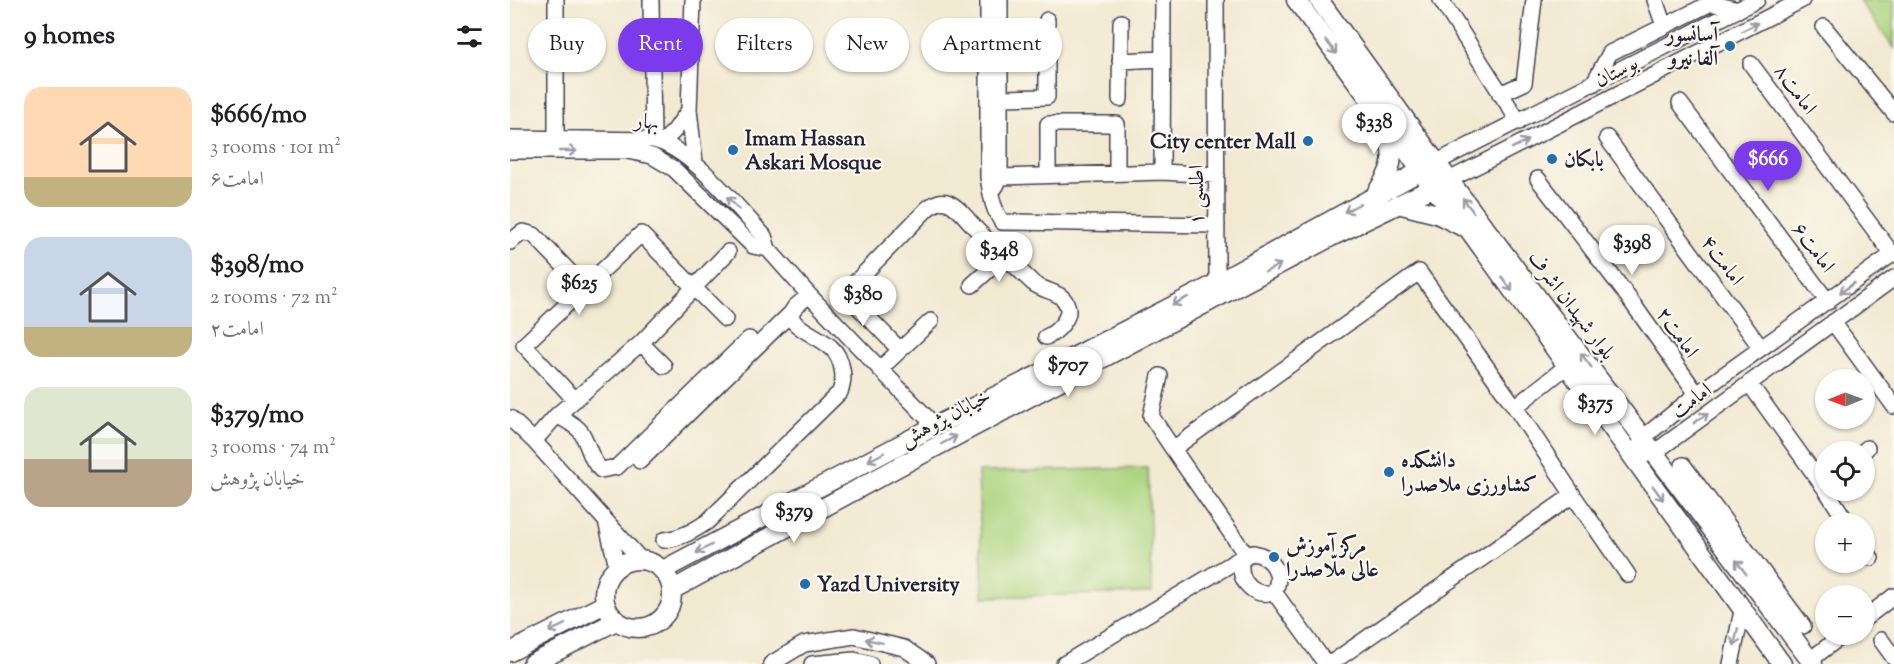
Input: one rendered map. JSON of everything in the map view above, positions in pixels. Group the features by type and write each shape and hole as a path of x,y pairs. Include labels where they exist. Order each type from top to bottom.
{"main road":[{"name":"بلوار شهیدان اشرف","path":"1296,0 1382,116 1429,166"},
{"name":"بلوار شهیدان اشرف","path":"1318,0 1441,184 1469,230 1782,664"},
{"path":"1374,196 1389,173 1392,160 1392,145 1382,116"},
{"name":"خیابان پژوهش","path":"663,570 935,426 1217,283 1429,166"},
{"name":"بلوار شهیدان اشرف","path":"1441,184 1655,452 1695,494 1771,595 1812,662"},
{"name":"خیابان پژوهش","path":"672,590 918,456 1331,237 1441,184"},
{"path":"1398,204 1437,214 1469,230"},
{"path":"632,560 653,563 663,570 672,590 669,610 655,624 645,628 625,626 616,621 605,604 604,588 611,573 617,567 632,560"},
{"path":"510,652 605,604"},
{"path":"532,664 616,621"}],"street":[{"path":"556,0 556,138"},
{"path":"651,0 658,141"},
{"path":"693,0 689,110 695,164"},
{"path":"988,0 988,177 996,213 1002,222 1217,225"},
{"path":"992,200 1000,177 1000,0"},
{"path":"1161,172 1163,0"},
{"name":"اطلسی ۱","path":"1216,0 1217,283"},
{"path":"1441,0 1519,122"},
{"path":"1500,94 1524,83 1534,0"},
{"path":"1655,0 1664,26"},
{"name":"بوستان","path":"1429,166 1757,0"},
{"name":"بوستان","path":"1441,184 1802,0"},
{"path":"1593,84 1610,53 1711,3 1738,10"},
{"path":"1120,99 1121,22"},
{"path":"1824,27 1894,113"},
{"path":"1120,61 1162,59"},
{"name":"امامت۸","path":"1751,64 1893,254"},
{"path":"1000,98 1047,96 1047,72"},
{"name":"امامت۶","path":"1680,103 1828,302"},
{"path":"658,141 675,130 689,110"},
{"path":"1538,112 1548,129"},
{"path":"1048,175 1048,124 1117,124 1117,173"},
{"name":"بهار","path":"510,138 658,141 695,164 764,236 768,249 809,295 935,426"},
{"name":"امامت۴","path":"1607,138 1761,348"},
{"name":"بهار","path":"510,151 627,151 652,156 674,169 753,246 768,249"},
{"path":"1000,177 1161,172 1217,175"},
{"name":"امامت۲","path":"1538,179 1623,290 1697,394"},
{"path":"900,350 845,293 928,208 938,201 949,202 1038,287 1057,294 1065,301 1068,310 1066,319 1046,337"},
{"path":"510,242 523,232 534,235 585,288"},
{"path":"575,400 524,345 640,234 725,319"},
{"path":"534,441 557,415 641,343 728,252"},
{"name":"امامت","path":"1633,458 1644,437 1697,394 1893,254"},
{"path":"972,285 1004,256"},
{"path":"1173,449 1227,402 1419,272 1427,278 1515,407 1542,441 1573,495 1628,575"},
{"name":"امامت","path":"1633,458 1655,452 1894,278"},
{"path":"640,461 809,295"},
{"path":"664,540 689,534 707,522 840,392 843,373 835,350 796,325 791,314"},
{"path":"880,369 931,321"},
{"path":"1833,322 1894,406"},
{"path":"557,415 579,430 589,448 594,464 601,470 617,467 749,339"},
{"path":"641,343 664,366"},
{"path":"1515,407 1567,366"},
{"path":"1160,376 1151,416 1246,555"},
{"path":"1749,383 1815,473"},
{"path":"510,418 606,518 641,560"},
{"path":"1683,465 1695,494"},
{"path":"1330,664 1573,495"},
{"path":"606,518 617,567"},
{"path":"1064,664 1246,555 1260,554 1273,563 1278,575 1274,592 1266,594 1256,592 1247,585 1240,567 1246,555"},
{"path":"1274,592 1326,664"},
{"path":"1771,595 1803,626"},
{"path":"1875,611 1894,596"},
{"path":"1731,664 1742,611"},
{"path":"771,664 804,644 854,636 904,648 927,664"},
{"path":"1881,640 1894,658"},
{"path":"1812,662 1831,645"},
{"path":"812,664 854,660 870,664"}],"green space":[{"path":"1859,0 1894,0 1894,48"},
{"path":"1148,468 1152,593 983,597 978,472"}],"place":[{"name":"آسانسور آلفا نيرو","path":"1730,46"},
{"name":"City center Mall","path":"1308,141"},
{"name":"Imam Hassan Askari Mosque","path":"733,150"},
{"name":"بابکان","path":"1552,159"},
{"name":"دانشکده کشاورزی ملاصدرا","path":"1389,472"},
{"name":"مرکز آموزش عالی ملّاصدرا","path":"1274,557"},
{"name":"Yazd University","path":"805,584"}]}
